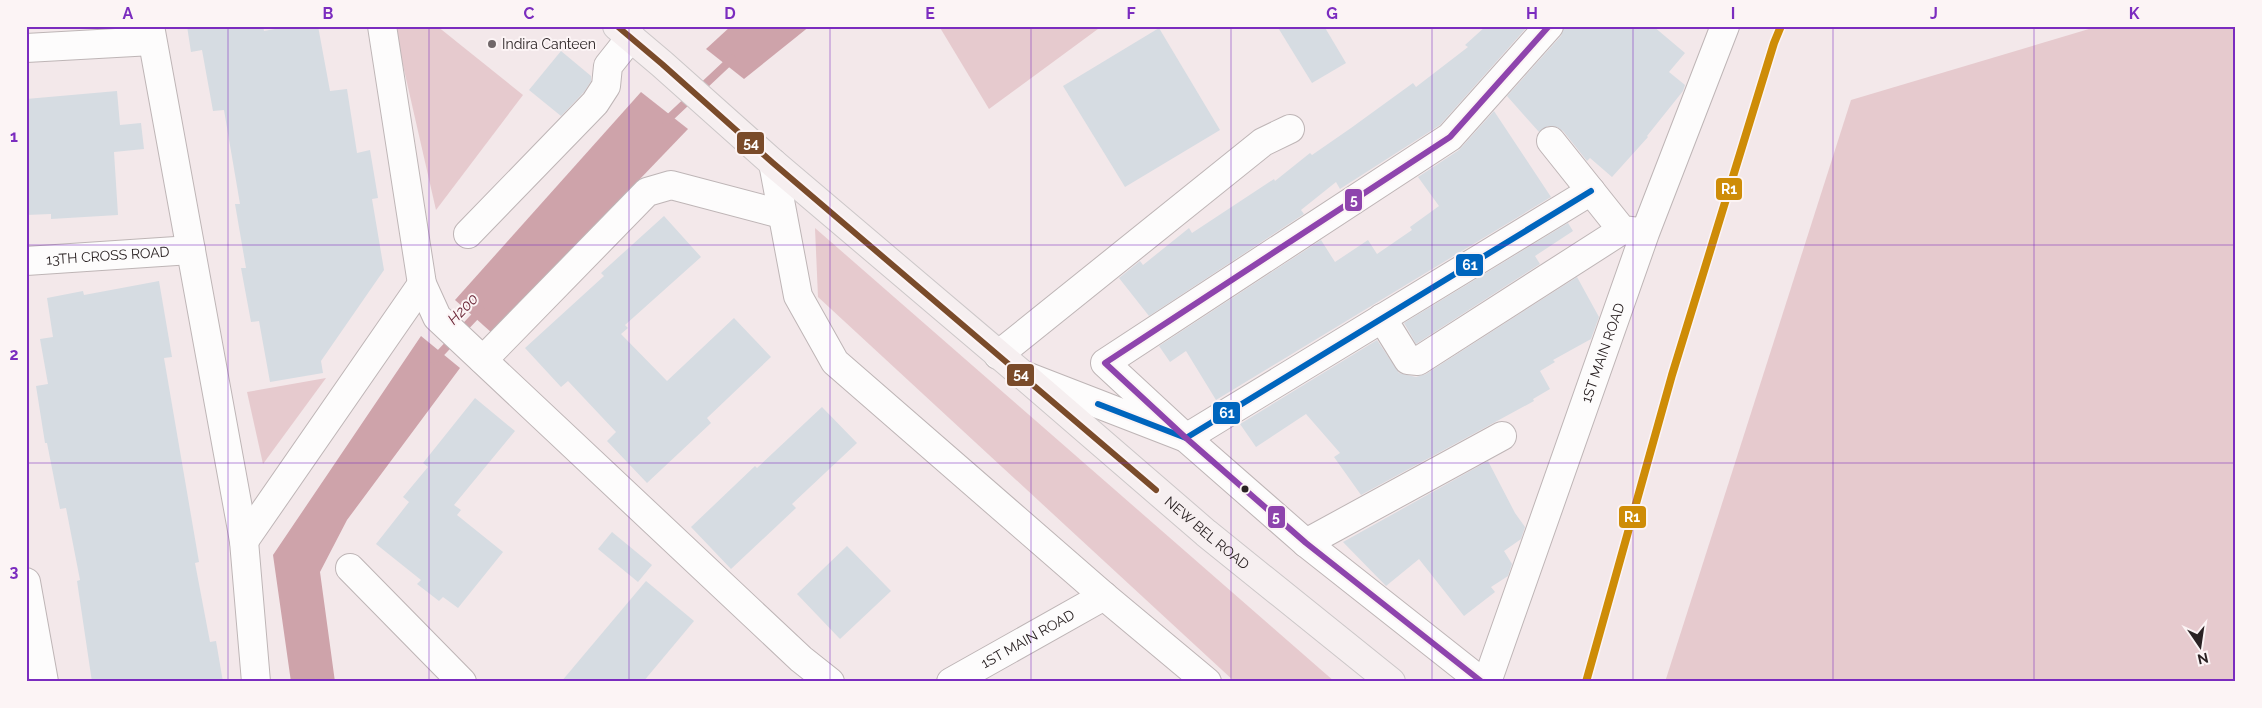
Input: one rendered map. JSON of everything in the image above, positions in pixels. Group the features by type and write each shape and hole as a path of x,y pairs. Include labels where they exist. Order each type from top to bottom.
{"main road":[{"name":"NEW BEL ROAD","path":"624,32 773,163 1206,533 1391,682"}],"street":[{"path":"382,26 422,284 437,317 801,659 830,682"},
{"path":"1482,682 1306,543 1186,438 1105,363 1450,137 1549,26"},
{"name":"1ST MAIN ROAD","path":"1487,682 1634,232 1725,26"},
{"path":"468,234 594,103 606,86 608,66 624,32"},
{"path":"26,48 151,34 244,541 256,682"},
{"path":"998,355 1262,142 1290,129"},
{"path":"1382,318 1408,360 1418,361 1634,232 1591,191 1551,141"},
{"path":"773,163 781,214 798,296 835,362 1104,596 1207,682"},
{"path":"478,356 647,192 671,185 781,214"},
{"path":"1186,438 1591,191"},
{"name":"13TH CROSS ROAD","path":"26,261 191,250"},
{"path":"244,541 422,284"},
{"path":"1023,375 1186,438"},
{"path":"1306,543 1502,436"},
{"path":"350,568 462,682"},
{"path":"26,582 44,682"},
{"name":"1ST MAIN ROAD","path":"951,682 1104,596"}],"shaded area":[{"path":"394,26 437,26 523,95 436,210"},
{"path":"731,26 810,26 744,79 706,49"},
{"path":"939,26 1102,26 989,109"},
{"path":"2099,26 2236,26 2236,682 1665,682 1851,100"},
{"path":"641,92 688,129 492,333 455,300"},
{"path":"815,228 1335,682 1235,682 818,297"},
{"path":"421,336 460,368 347,520 320,572 335,682 291,682 273,555"},
{"path":"326,378 263,464 247,392"}],"building":[{"path":"187,26 263,26 264,31 291,26 318,26 330,91 347,89 357,153 370,150 378,198 372,199 384,270 321,361 323,373 270,382 259,321 251,322 241,268 246,268 235,204 240,204 224,110 213,111 202,50 191,52"},
{"path":"1277,26 1324,26 1346,63 1312,83"},
{"path":"1486,26 1528,26 1440,125 1340,189 1336,182 1301,210 1304,214 1149,316 1119,278 1140,261 1143,265 1189,228 1192,233 1274,179 1275,181 1310,153 1312,155 1413,83 1416,87 1468,47 1465,45"},
{"path":"1564,26 1653,26 1685,53 1669,72 1685,85 1683,91 1648,137 1612,177 1590,158 1587,161 1563,131 1557,127 1548,126 1539,132 1507,96 1561,36"},
{"path":"1159,28 1220,130 1125,187 1063,86"},
{"path":"561,51 591,76 591,81 584,92 561,116 529,90"},
{"path":"117,91 120,125 141,123 144,149 114,152 118,215 51,219 51,214 26,215 26,99"},
{"path":"1494,111 1551,197 1216,400 1186,351 1170,362 1159,346 1321,240 1335,262 1368,240 1377,254 1412,230 1410,227 1439,206 1418,177 1459,150"},
{"path":"664,216 701,257 625,325 628,328 621,334 667,381 734,318 771,357 707,418 711,423 647,483 607,441 616,432 568,381 561,387 525,348 604,276 601,273"},
{"path":"1568,223 1573,231 1535,256 1540,264 1416,344 1404,323"},
{"path":"1577,277 1599,317 1591,339 1553,360 1555,362 1540,371 1550,389 1533,399 1534,401 1361,495 1334,457 1340,453 1306,414 1256,447 1240,424 1377,340 1399,373 1416,377 1426,374"},
{"path":"159,281 172,357 164,358 199,562 195,563 210,642 216,641 223,682 92,682 77,581 80,580 66,508 60,509 47,443 45,443 36,386 48,384 40,339 53,337 47,298 83,291 84,295"},
{"path":"475,398 515,431 454,505 461,510 457,515 503,552 458,608 443,597 439,601 417,584 421,580 376,544 409,502 403,497 428,467 423,463"},
{"path":"822,407 857,443 792,504 796,508 731,569 691,527 755,466 757,468"},
{"path":"1488,461 1515,513 1525,527 1521,539 1504,551 1512,564 1508,576 1491,587 1495,592 1464,616 1419,559 1386,586 1343,542"},
{"path":"612,532 652,565 638,582 598,549"},
{"path":"847,546 891,591 840,639 797,594"},
{"path":"646,581 694,621 643,682 561,682"}],"waterway":[{"name":"H200","path":"666,121 732,59"},
{"name":"H200","path":"434,360 481,310"}],"transit line":[{"name":"54","path":"617,26 773,163 1156,490"},
{"name":"5","path":"1482,682 1306,543 1186,438 1105,363 1450,137 1549,26"},
{"name":"R1","path":"1586,682 1672,375 1774,43 1781,26"},
{"name":"61","path":"1098,404 1186,438 1591,191"}],"place":[{"name":"Indira Canteen","path":"492,44"}]}
